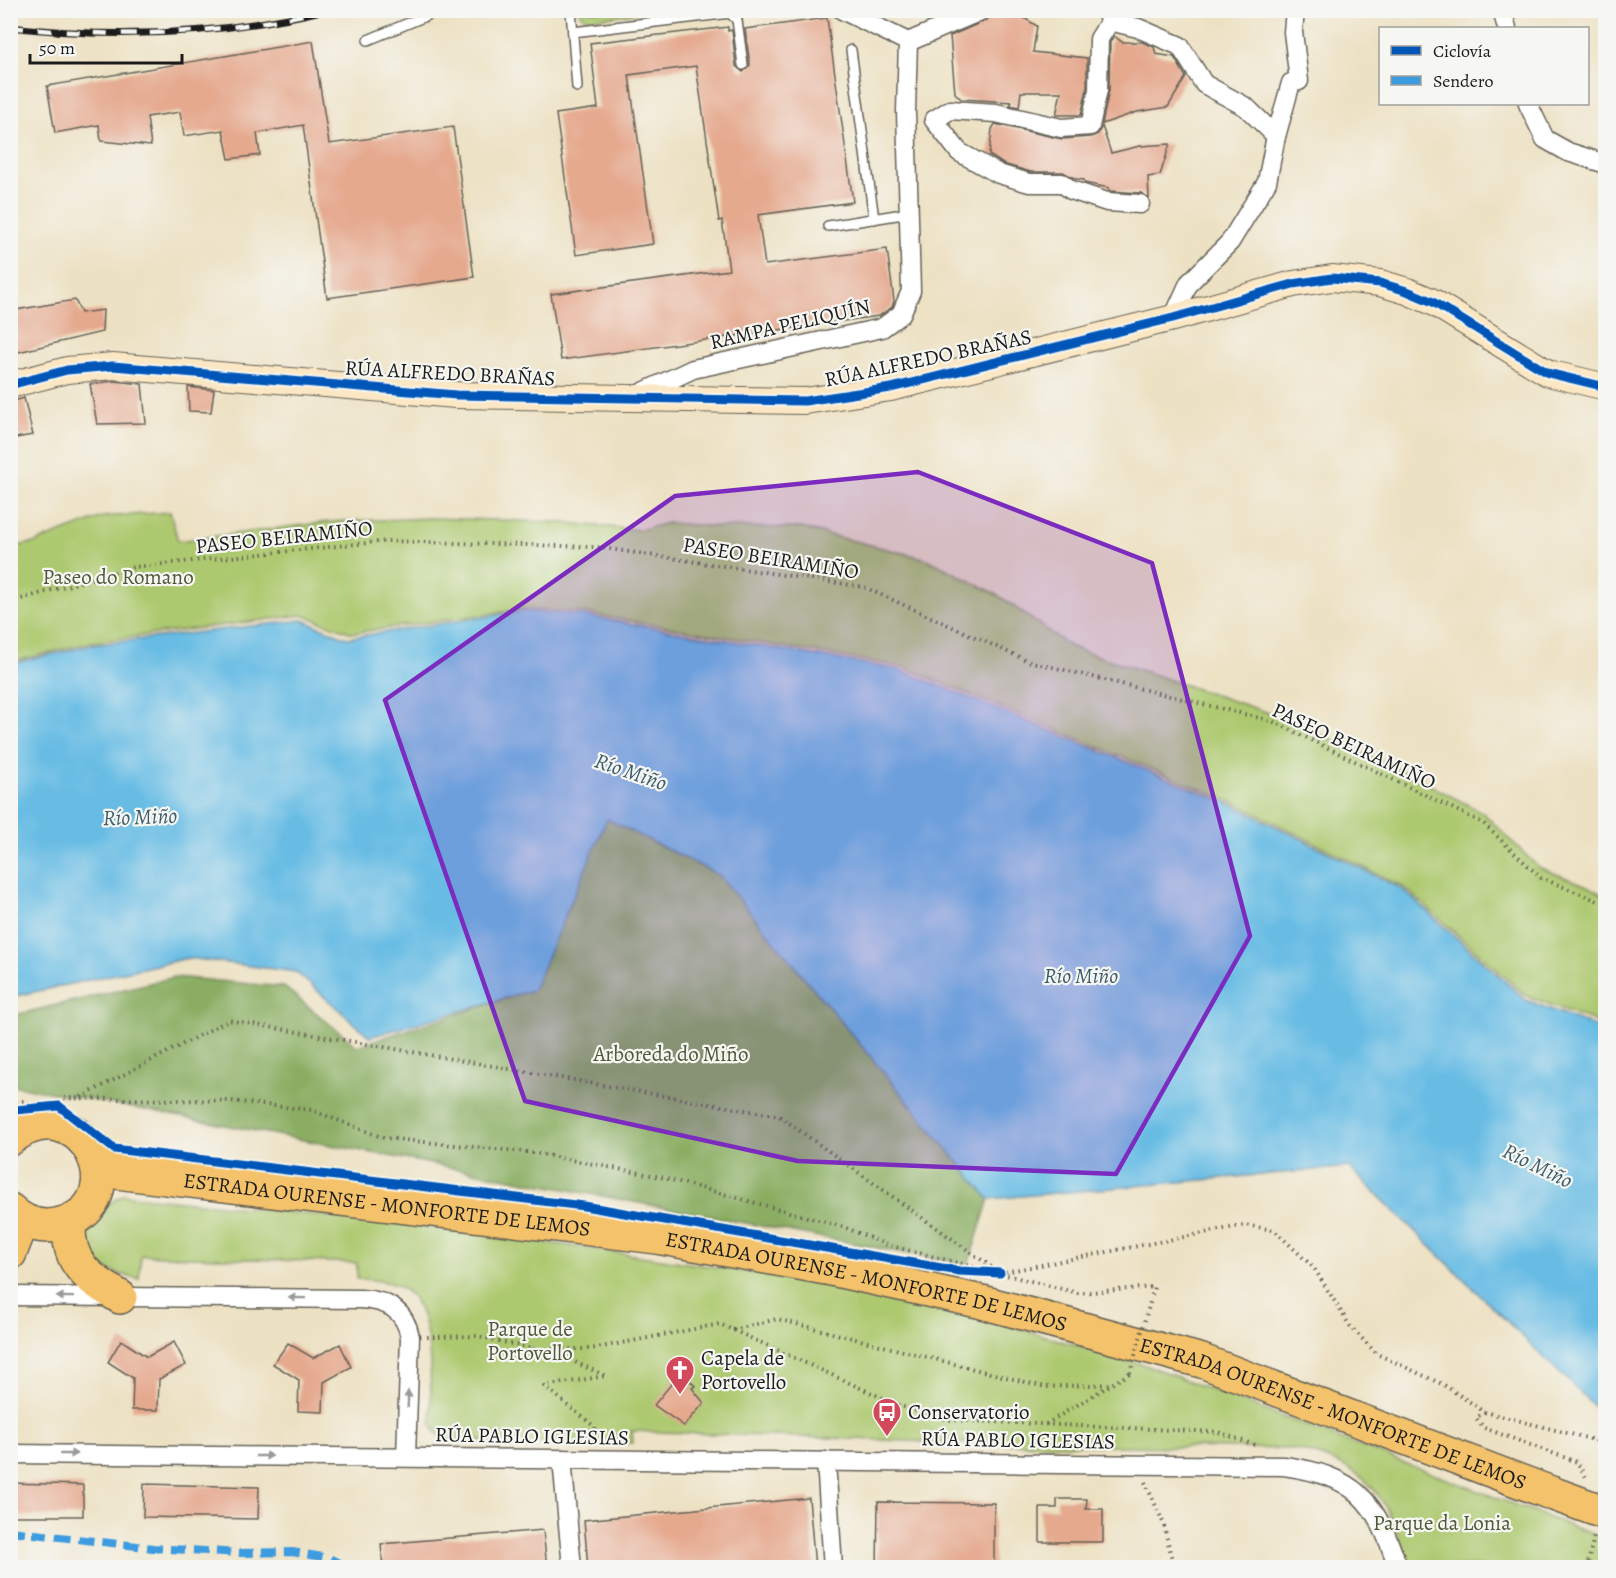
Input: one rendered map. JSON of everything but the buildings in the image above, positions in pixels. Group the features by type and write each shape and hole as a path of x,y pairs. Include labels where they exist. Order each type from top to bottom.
{"highway":[{"path":"10,1139 22,1130 38,1124 55,1124 71,1130 85,1140 94,1154 99,1170 98,1186 92,1201 82,1213 69,1222 52,1227 34,1225 14,1214"},
{"name":"ESTRADA OURENSE - MONFORTE DE LEMOS","path":"99,1170 657,1238 826,1268 982,1302 1202,1361 1605,1513"},
{"path":"10,1253 17,1235 14,1214"},
{"path":"69,1222 69,1239 76,1261 95,1282 120,1297"}],"street":[{"path":"842,10 908,42 983,10"},
{"path":"1173,318 1190,283 1230,242 1268,182 1275,140 1291,83 1299,81 1293,32 1295,10"},
{"path":"1502,10 1507,27"},
{"path":"934,120 950,110 996,113 1061,128 1090,126 1098,90 1099,39 1107,16 1180,46 1204,84 1246,107 1276,136 1275,140"},
{"name":"RAMPA PELIQUÍN","path":"631,398 693,369 892,323 902,314 911,291 906,111 908,42"},
{"path":"1528,105 1545,139 1568,152 1605,164"},
{"path":"906,111 934,120 959,152 999,174 1029,183 1062,183 1071,190 1107,202 1140,204"},
{"name":"RÚA ALFREDO BRAÑAS","path":"10,385 67,370 113,366 456,395 766,402 852,395 944,376 1313,280 1354,279 1407,291 1432,302 1548,373 1605,387"},
{"name":"RÚA PABLO IGLESIAS","path":"10,1296 375,1299 390,1305 401,1313 408,1325 410,1337 406,1457"},
{"name":"RÚA PABLO IGLESIAS","path":"10,1454 1284,1466 1336,1478 1360,1495 1381,1524 1398,1568"},
{"path":"562,1459 572,1568"},
{"path":"826,1461 833,1568"}],"lane":[{"path":"368,40 440,10"},
{"path":"571,10 577,87"},
{"path":"573,32 730,13 737,20 743,65"},
{"path":"850,50 874,219"},
{"path":"828,226 909,213"}],"path":[{"path":"81,1098 229,1020 779,1116 1000,1273"},
{"path":"57,1099 231,1101 311,1110 384,1138 536,1153 661,1177 843,1227 887,1245 1078,1293 1154,1287 1130,1373 1045,1424"},
{"path":"10,1102 35,1104"},
{"path":"10,1113 35,1104"},
{"path":"924,1265 959,1271 1000,1273 1245,1225 1274,1230 1314,1268 1350,1326 1377,1354 1444,1385 1485,1412 1605,1443"},
{"path":"733,1330 777,1319 1046,1387 1112,1384"},
{"path":"410,1337 478,1336 532,1349 591,1349 720,1324 900,1406 949,1420 1218,1432 1260,1447 1284,1466"},
{"path":"545,1349 606,1376 544,1386 595,1427 596,1459"},
{"path":"1137,1464 1163,1522 1174,1568"}],"highlighted area":[{"path":"918,472 1152,563 1250,936 1116,1174 798,1161 525,1101 385,700 675,496"}],"green space":[{"path":"578,11 658,11 589,19"},
{"name":"Paseo do Romano","path":"170,512 178,541 328,522 431,518 556,522 639,530 669,523 720,527 801,528 927,559 996,594 1071,647 1278,716 1395,767 1482,812 1538,867 1590,887 1605,897 1605,1025 1525,995 1405,888 1237,804 903,667 578,612 524,609 352,633 302,615 93,642 11,662 11,547 34,543 102,517"},
{"name":"Arboreda do Miño","path":"607,819 719,875 989,1199 968,1265 11,1085 10,1016 175,977 284,987 357,1046 533,990"},
{"name":"Parque de Portovello","path":"123,1195 461,1230 805,1280 983,1318 1151,1367 1605,1539 1605,1567 1410,1567 1392,1520 1373,1488 1360,1476 1343,1466 1295,1449 961,1443 632,1431 633,1443 449,1441 435,1432 431,1422 429,1350 426,1330 414,1299 403,1289 381,1281 357,1279 357,1263 141,1255 139,1279 113,1272 103,1267 90,1253 87,1231 89,1216"}],"water":[{"name":"Río Miño","path":"523,611 580,615 901,670 1235,806 1402,889 1526,1000 1605,1030 1605,1417 1349,1167 989,1199 719,875 607,819 533,990 370,1037 296,972 188,958 11,997 11,664 91,645 303,620 347,638"}],"railway":[{"path":"10,27 89,33 208,30 325,10"}],"marked path":[{"path":"10,1531 153,1548 241,1553 292,1552 329,1558 349,1568"}],"cycle path":[{"path":"10,385 67,370 113,366 456,395 805,401 891,388 1173,318 1293,284 1332,278 1380,283 1407,291 1433,302 1548,373 1606,387"},
{"path":"10,1113 15,1110 59,1106 114,1149 584,1206 959,1271 1000,1273"}],"place":[{"name":"Capela de Portovello","path":"680,1396"},
{"name":"Conservatorio","path":"887,1438"}],"park label":[{"name":"Parque da Lonia","path":"1442,1523"}]}
